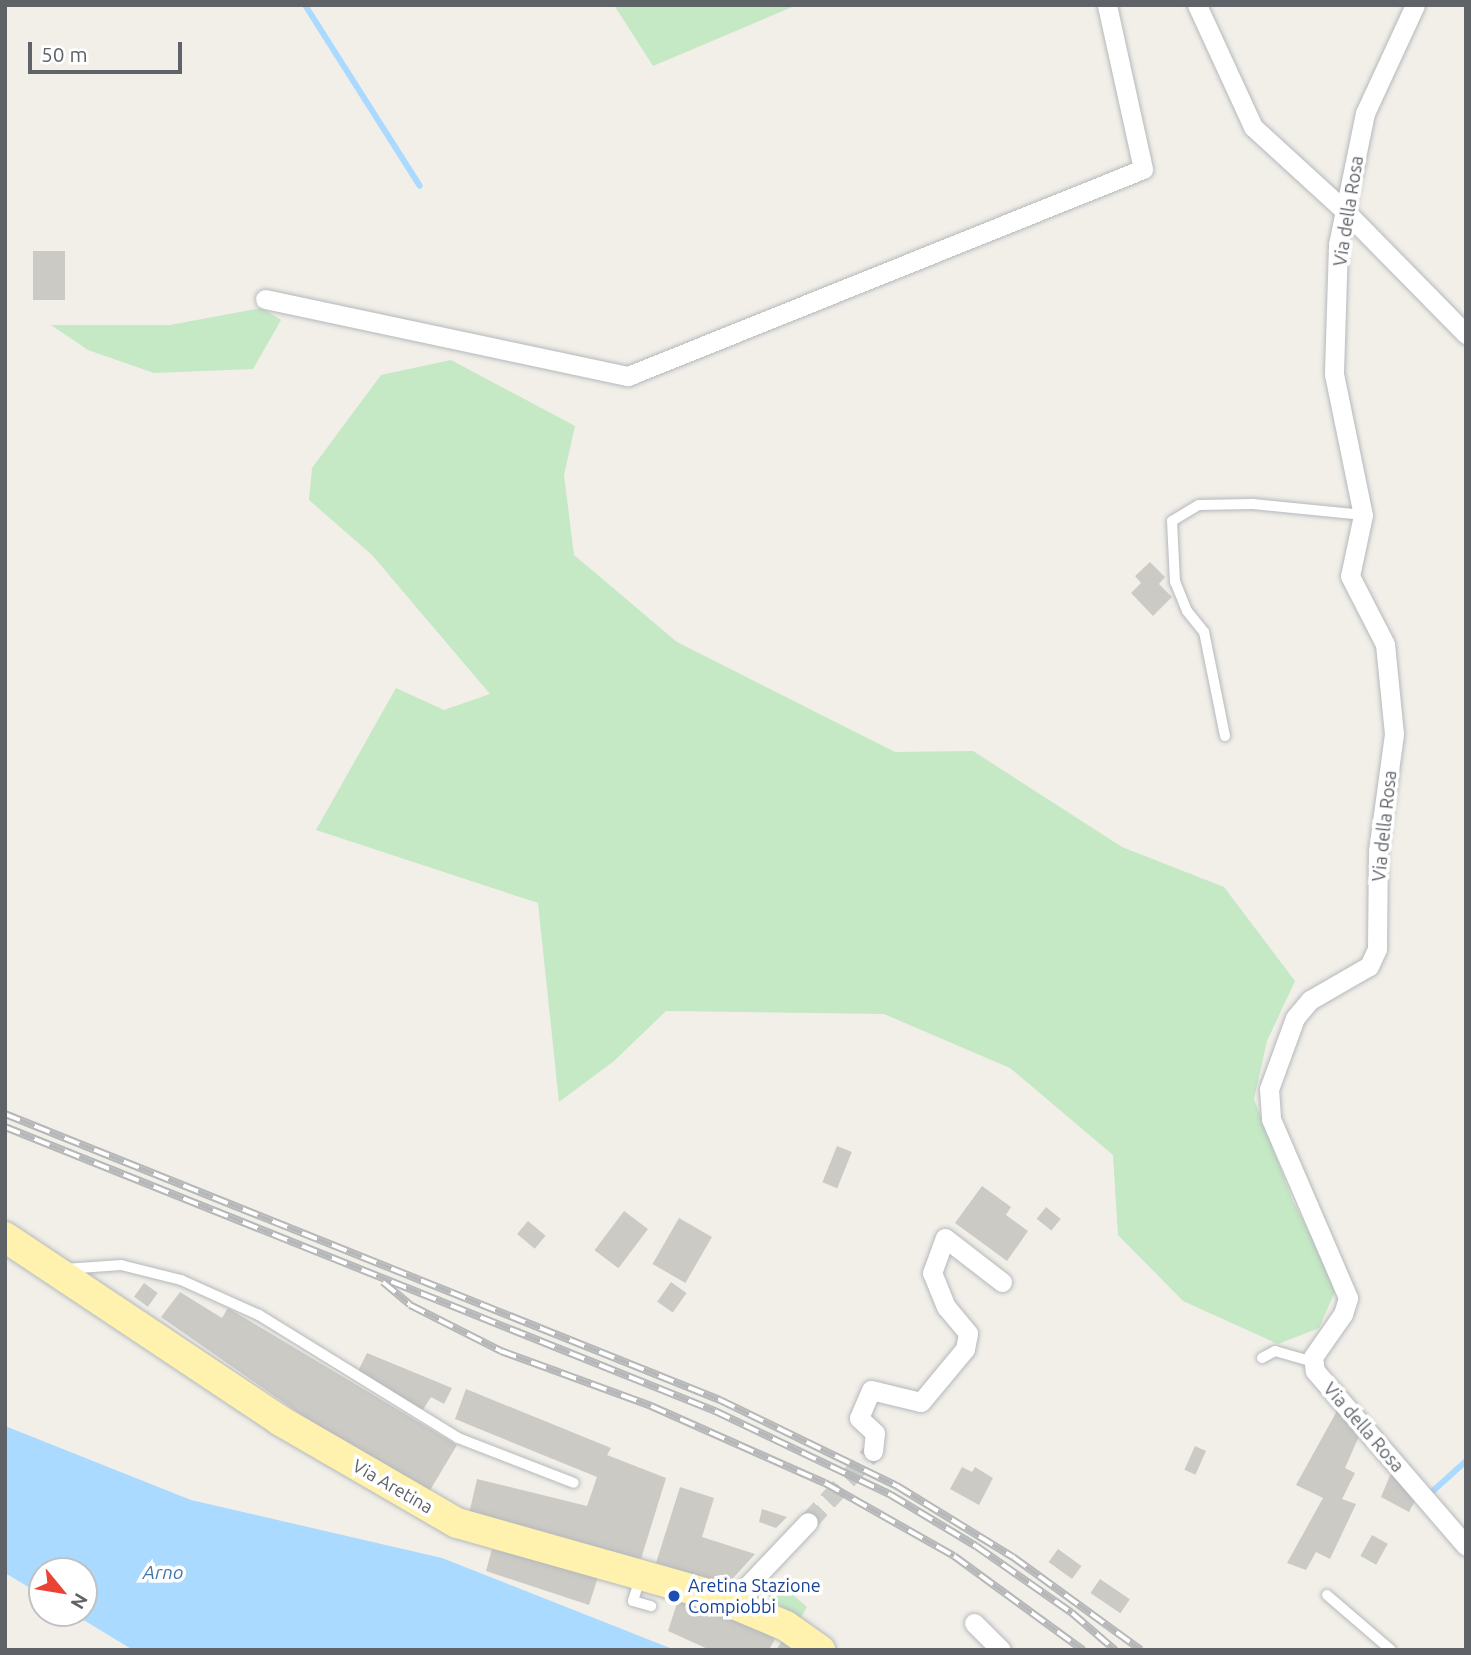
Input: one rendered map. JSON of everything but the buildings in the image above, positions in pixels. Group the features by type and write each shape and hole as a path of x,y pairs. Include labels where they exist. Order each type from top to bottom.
{"main road":[{"name":"Via Aretina","path":"5,1237 279,1420 473,1536 641,1575 732,1602 786,1626 820,1650"}],"street":[{"path":"265,299 628,376 1143,169 1107,5"},
{"path":"1198,5 1252,127 1345,211 1466,334"},
{"name":"Via della Rosa","path":"1415,5 1365,113 1338,245 1334,374 1363,515 1350,576 1385,644 1394,734 1378,851 1377,949 1369,966 1310,1000 1294,1018 1269,1089 1271,1119 1348,1298 1314,1363 1315,1371 1466,1546"},
{"path":"873,1451 875,1433 859,1418 871,1390 921,1402 965,1349 968,1333 946,1307 932,1273 946,1238 1002,1282"},
{"path":"732,1602 808,1522"},
{"path":"974,1623 1001,1650"}],"lane":[{"path":"1225,736 1204,632 1187,611 1175,582 1172,520 1199,505 1253,504 1363,515"},
{"path":"54,1270 121,1265 181,1280 259,1315 458,1438 574,1483"},
{"path":"1262,1358 1275,1352 1314,1363"},
{"path":"641,1575 633,1601 651,1606"},
{"path":"1327,1595 1391,1650"}],"green space":[{"path":"614,5 797,5 653,66"},
{"path":"262,308 281,320 253,369 154,373 88,350 51,325 170,325"},
{"path":"451,360 575,426 564,475 574,555 677,642 895,752 973,751 1122,847 1224,887 1295,981 1267,1041 1254,1099 1292,1199 1337,1287 1319,1328 1278,1344 1183,1301 1118,1235 1113,1155 1010,1068 884,1014 666,1011 614,1061 559,1102 538,903 316,830 396,688 444,710 490,694 372,555 309,500 312,468 381,375"},
{"path":"771,1582 779,1583 807,1607 800,1619 769,1597 766,1587"}],"water":[{"name":"Arno","path":"5,1426 191,1500 442,1558 675,1650 133,1650 95,1627 98,1627 98,1557 28,1557 28,1587 5,1573"}],"waterway":[{"path":"305,5 420,186"},
{"path":"1434,1490 1466,1461"}],"tunnel":[{"path":"808,1522 873,1451"}],"railway":[{"path":"5,1114 720,1400 897,1486 1013,1557 1141,1650"},
{"path":"5,1127 715,1411 891,1495 976,1546 1072,1613 1115,1650"},
{"path":"383,1282 410,1305 501,1351 651,1406 825,1483 954,1556 1083,1650"}],"place":[{"name":"Aretina Stazione Compiobbi","path":"674,1596"}]}
